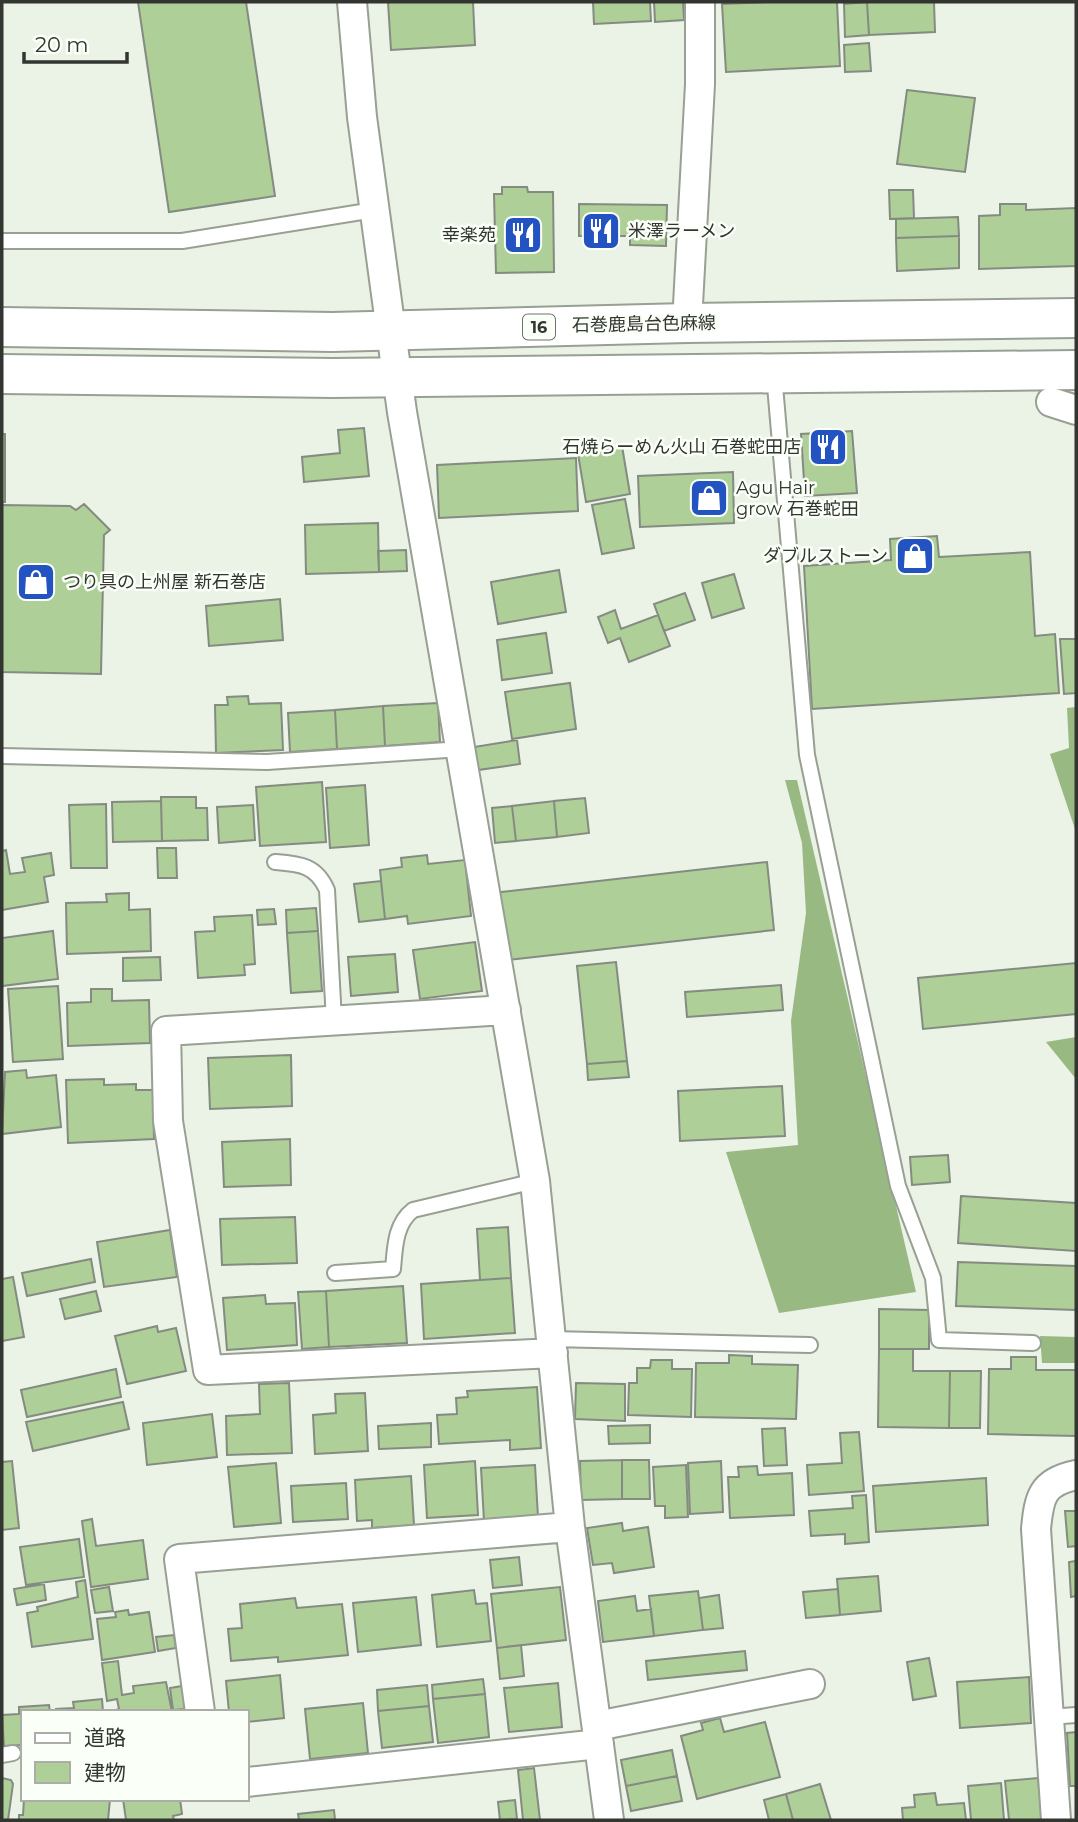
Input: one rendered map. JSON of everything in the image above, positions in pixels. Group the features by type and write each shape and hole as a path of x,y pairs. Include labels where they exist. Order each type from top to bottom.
{"main road":[{"name":"石巻鹿島台色麻線","path":"2,327 391,331 687,323 1076,318"},
{"path":"2,374 397,376 1076,370"}],"street":[{"path":"352,2 374,210 397,376 535,1181 570,1527 609,1820"},
{"path":"687,323 700,85 700,2"},
{"path":"506,1010 166,1031 168,1121 208,1370 552,1346"},
{"path":"1056,1820 1062,1716 1036,1529 1039,1501 1050,1485 1059,1479 1076,1475"},
{"path":"200,1710 179,1559 570,1527"},
{"path":"248,1782 598,1735 810,1684"}],"lane":[{"path":"2,241 182,242 374,210"},
{"path":"774,373 807,755 898,1186 933,1278 939,1340 1032,1343"},
{"path":"2,756 267,762 462,749"},
{"path":"275,862 305,865 321,877 327,890 334,1021"},
{"path":"335,1273 393,1269 396,1236 405,1216 413,1210 535,1181"},
{"path":"552,1346 810,1345"}],"green space":[{"path":"1076,707 1076,832 1050,754 1069,748 1067,708"},
{"path":"785,780 797,780 916,1292 779,1313 726,1152 798,1145 791,1021 806,913 802,843"},
{"path":"1076,1037 1076,1079 1046,1042"},
{"path":"1040,1336 1076,1337 1076,1363 1042,1363"}],"building":[{"path":"138,2 246,2 275,196 169,212"},
{"path":"388,2 473,2 475,45 391,50"},
{"path":"593,2 650,2 651,21 594,24"},
{"path":"654,2 683,2 684,20 655,22"},
{"path":"837,2 840,66 726,72 722,4"},
{"path":"867,2 869,35 845,37 844,4"},
{"path":"867,2 934,2 935,32 869,35"},
{"path":"869,43 871,71 845,72 844,45"},
{"path":"907,90 975,98 965,172 897,164"},
{"path":"502,187 527,187 528,192 553,192 554,272 496,273 494,194 502,194"},
{"path":"889,190 913,190 914,218 890,219"},
{"path":"579,204 667,205 666,246 630,245 630,236 579,236"},
{"path":"1000,204 1026,204 1026,210 1076,208 1076,266 979,269 979,216 1000,215"},
{"path":"958,217 959,236 896,238 896,219"},
{"path":"959,236 959,268 897,271 896,238"},
{"path":"364,428 369,476 304,482 302,457 340,453 338,430"},
{"path":"852,431 857,493 805,496 801,434"},
{"path":"2,434 5,434 5,502 2,502"},
{"path":"622,446 630,494 586,502 578,454"},
{"path":"576,458 578,511 439,518 437,465"},
{"path":"733,472 734,523 640,527 638,476"},
{"path":"625,499 634,548 602,554 592,505"},
{"path":"84,504 110,530 104,535 101,674 2,672 2,505 70,506 76,510"},
{"path":"378,523 379,572 306,574 305,525"},
{"path":"937,536 939,557 1030,552 1035,636 1055,634 1059,693 812,709 804,566 891,560 890,539"},
{"path":"406,550 407,571 379,572 378,551"},
{"path":"559,570 566,612 498,624 491,582"},
{"path":"734,574 744,608 712,618 702,583"},
{"path":"685,593 695,620 664,631 654,604"},
{"path":"280,599 283,640 209,646 206,606"},
{"path":"615,610 621,629 658,615 670,646 629,662 620,638 608,643 598,617"},
{"path":"546,633 552,673 502,680 497,640"},
{"path":"1060,639 1076,639 1076,693 1064,694"},
{"path":"570,683 576,729 512,739 505,692"},
{"path":"248,696 249,704 281,703 283,750 216,753 215,705 228,705 227,697"},
{"path":"438,703 440,742 385,746 383,706"},
{"path":"383,706 385,746 337,749 335,710"},
{"path":"335,710 337,749 290,752 288,713"},
{"path":"517,740 520,764 478,770 474,747"},
{"path":"322,782 326,842 260,846 256,787"},
{"path":"365,785 369,845 330,848 326,788"},
{"path":"161,797 196,797 196,808 207,808 208,840 162,841"},
{"path":"585,798 589,833 557,837 554,801"},
{"path":"161,801 162,841 113,842 112,802"},
{"path":"554,801 557,837 516,841 512,806"},
{"path":"106,804 107,868 71,868 69,805"},
{"path":"253,805 255,840 219,843 217,807"},
{"path":"512,806 516,841 495,843 492,808"},
{"path":"157,848 176,848 177,878 158,878"},
{"path":"6,850 10,874 25,872 22,858 51,853 54,875 44,877 48,902 2,910 2,851"},
{"path":"427,855 428,864 465,860 471,916 408,924 407,916 385,919 380,870 402,867 401,858"},
{"path":"767,862 774,930 500,961 493,893"},
{"path":"381,881 385,919 359,922 354,884"},
{"path":"129,893 129,910 150,909 151,951 67,954 66,903 107,902 106,894"},
{"path":"316,908 318,931 287,933 286,910"},
{"path":"274,909 276,924 258,925 257,910"},
{"path":"252,915 255,964 244,965 245,975 198,978 195,932 215,931 214,917"},
{"path":"53,931 58,979 2,986 2,938"},
{"path":"318,931 322,991 291,993 287,933"},
{"path":"475,942 482,991 420,999 413,950"},
{"path":"395,954 398,992 351,996 348,957"},
{"path":"160,957 161,980 123,981 123,958"},
{"path":"616,962 627,1061 587,1064 577,966"},
{"path":"1076,963 1076,1014 923,1029 918,978"},
{"path":"781,985 783,1010 687,1017 685,992"},
{"path":"58,986 63,1059 13,1062 8,989"},
{"path":"91,989 112,989 112,1001 149,1000 150,1043 68,1046 67,1003 91,1002"},
{"path":"291,1055 292,1106 210,1109 208,1058"},
{"path":"627,1061 629,1077 588,1080 587,1064"},
{"path":"26,1070 27,1078 56,1075 61,1127 2,1134 5,1072"},
{"path":"104,1079 104,1085 136,1084 136,1090 153,1090 154,1139 68,1143 66,1080"},
{"path":"782,1086 785,1136 680,1141 678,1091"},
{"path":"290,1139 291,1185 224,1187 222,1142"},
{"path":"948,1155 950,1182 912,1185 910,1157"},
{"path":"961,1196 1076,1203 1076,1251 958,1243"},
{"path":"295,1217 297,1263 222,1265 220,1219"},
{"path":"508,1227 511,1278 480,1280 477,1229"},
{"path":"170,1230 177,1277 104,1287 97,1242"},
{"path":"91,1259 95,1282 27,1296 22,1273"},
{"path":"958,1262 1076,1266 1076,1310 956,1306"},
{"path":"13,1277 24,1337 2,1341 2,1279"},
{"path":"511,1278 515,1333 424,1339 421,1284"},
{"path":"403,1286 407,1343 329,1347 326,1291"},
{"path":"96,1291 101,1311 65,1319 60,1299"},
{"path":"326,1291 329,1347 302,1349 298,1292"},
{"path":"265,1295 266,1304 295,1303 297,1345 227,1350 223,1298"},
{"path":"879,1309 929,1310 929,1349 879,1349"},
{"path":"157,1326 158,1332 176,1328 186,1371 127,1384 115,1336"},
{"path":"879,1349 913,1349 913,1371 950,1371 949,1428 878,1427"},
{"path":"729,1355 752,1356 752,1364 798,1365 796,1419 695,1417 696,1363 729,1363"},
{"path":"1011,1357 1036,1357 1036,1370 1076,1370 1076,1436 988,1434 989,1369 1011,1369"},
{"path":"651,1360 672,1360 672,1369 692,1369 691,1417 628,1415 629,1383 637,1383 637,1368 650,1368"},
{"path":"116,1369 121,1397 27,1417 21,1390"},
{"path":"950,1371 981,1371 980,1428 949,1428"},
{"path":"289,1383 292,1453 227,1455 226,1416 260,1414 259,1384"},
{"path":"576,1383 625,1384 625,1421 575,1419"},
{"path":"537,1387 541,1448 510,1450 510,1440 439,1444 437,1415 457,1414 456,1398 468,1397 467,1391"},
{"path":"365,1393 368,1451 315,1454 313,1415 336,1413 335,1394"},
{"path":"123,1402 129,1429 33,1451 26,1422"},
{"path":"212,1414 217,1457 147,1465 143,1423"},
{"path":"431,1423 431,1447 379,1449 378,1426"},
{"path":"650,1425 650,1443 609,1444 608,1426"},
{"path":"785,1428 787,1465 764,1466 762,1429"},
{"path":"859,1432 864,1491 809,1495 807,1465 842,1463 840,1433"},
{"path":"622,1460 622,1499 581,1500 580,1461"},
{"path":"622,1460 649,1460 650,1499 622,1499"},
{"path":"12,1461 19,1528 2,1530 2,1462"},
{"path":"475,1461 478,1515 427,1518 424,1465"},
{"path":"721,1461 723,1512 690,1514 688,1463"},
{"path":"276,1463 281,1523 234,1527 228,1467"},
{"path":"535,1465 538,1517 484,1521 481,1468"},
{"path":"686,1465 688,1517 665,1518 665,1506 655,1506 653,1467"},
{"path":"757,1466 758,1475 792,1473 794,1515 730,1518 728,1477 739,1477 738,1467"},
{"path":"411,1476 414,1525 372,1528 372,1520 357,1521 355,1480"},
{"path":"986,1478 988,1525 876,1532 873,1486"},
{"path":"346,1483 348,1519 293,1522 291,1486"},
{"path":"866,1495 869,1542 845,1544 845,1534 811,1536 809,1511 853,1508 852,1496"},
{"path":"1065,1511 1076,1511 1076,1546 1068,1547"},
{"path":"92,1519 96,1546 143,1540 148,1579 91,1587 82,1521"},
{"path":"622,1523 623,1531 648,1527 654,1567 614,1573 612,1563 593,1565 587,1528"},
{"path":"79,1539 84,1577 26,1585 20,1547"},
{"path":"519,1557 522,1585 493,1588 490,1560"},
{"path":"1076,1561 1076,1596 1071,1597 1069,1562"},
{"path":"878,1576 881,1611 840,1615 837,1579"},
{"path":"85,1580 93,1639 32,1647 27,1613 38,1611 37,1607 78,1597 76,1582"},
{"path":"44,1584 46,1600 17,1605 14,1589"},
{"path":"109,1587 113,1611 95,1613 91,1590"},
{"path":"560,1587 566,1640 497,1648 491,1594"},
{"path":"838,1589 840,1615 806,1618 803,1592"},
{"path":"474,1590 476,1604 487,1603 491,1641 437,1647 432,1595"},
{"path":"698,1591 703,1630 654,1636 649,1596"},
{"path":"719,1595 723,1628 703,1630 699,1598"},
{"path":"635,1596 637,1611 651,1609 654,1636 603,1642 598,1601"},
{"path":"416,1597 421,1645 358,1652 353,1603"},
{"path":"295,1598 297,1608 342,1604 348,1655 278,1662 278,1657 231,1661 228,1629 242,1628 240,1604"},
{"path":"128,1610 129,1615 149,1612 155,1652 102,1660 97,1619 116,1617 115,1612"},
{"path":"174,1635 176,1648 158,1651 156,1637"},
{"path":"521,1645 524,1676 500,1679 497,1648"},
{"path":"745,1651 747,1670 648,1680 646,1661"},
{"path":"929,1658 936,1696 913,1700 907,1662"},
{"path":"118,1661 122,1695 134,1693 133,1686 166,1682 172,1710 116,1710 119,1709 117,1699 107,1701 102,1663"},
{"path":"280,1675 284,1718 248,1722 248,1710 229,1710 226,1681"},
{"path":"1029,1677 1031,1723 960,1728 957,1682"},
{"path":"483,1679 485,1694 433,1699 432,1685"},
{"path":"558,1683 562,1727 509,1732 504,1688"},
{"path":"427,1685 429,1706 378,1711 377,1690"},
{"path":"182,1686 185,1709 173,1710 170,1688"},
{"path":"485,1694 489,1737 438,1743 433,1699"},
{"path":"102,1699 103,1710 56,1710 74,1708 73,1702"},
{"path":"363,1703 368,1753 310,1759 305,1709"},
{"path":"49,1705 50,1710 21,1710 21,1745 4,1746 2,1715 19,1714 19,1707"},
{"path":"429,1706 433,1742 382,1748 378,1711"},
{"path":"720,1718 724,1732 765,1722 780,1777 697,1799 681,1736 703,1730 701,1723"},
{"path":"1076,1732 1076,1786 1070,1786 1067,1733"},
{"path":"672,1750 677,1776 626,1786 621,1760"},
{"path":"534,1768 540,1820 523,1820 518,1770"},
{"path":"677,1776 682,1801 631,1811 626,1786"},
{"path":"2,1778 11,1780 13,1784 8,1820 2,1820"},
{"path":"1038,1778 1042,1820 1009,1820 1005,1781"},
{"path":"1001,1783 1004,1820 971,1820 968,1786"},
{"path":"820,1784 831,1820 793,1820 786,1794"},
{"path":"935,1793 937,1805 964,1803 966,1820 903,1820 902,1808 915,1807 914,1795"},
{"path":"786,1794 793,1820 769,1820 764,1800"},
{"path":"515,1800 517,1819 500,1820 498,1802"},
{"path":"24,1801 110,1801 108,1820 19,1820 19,1815 23,1815"},
{"path":"123,1801 180,1801 182,1814 173,1816 174,1820 126,1820"},
{"path":"334,1810 335,1820 299,1820 298,1814"}],"place":[{"name":"米澤ラーメン","path":"601,231"},
{"name":"幸楽苑","path":"523,235"},
{"name":"石焼らーめん火山 石巻蛇田店","path":"828,447"},
{"name":"Agu Hair grow 石巻蛇田","path":"709,498"},
{"name":"ダブルストーン","path":"915,556"},
{"name":"つり具の上州屋 新石巻店","path":"36,582"}]}
